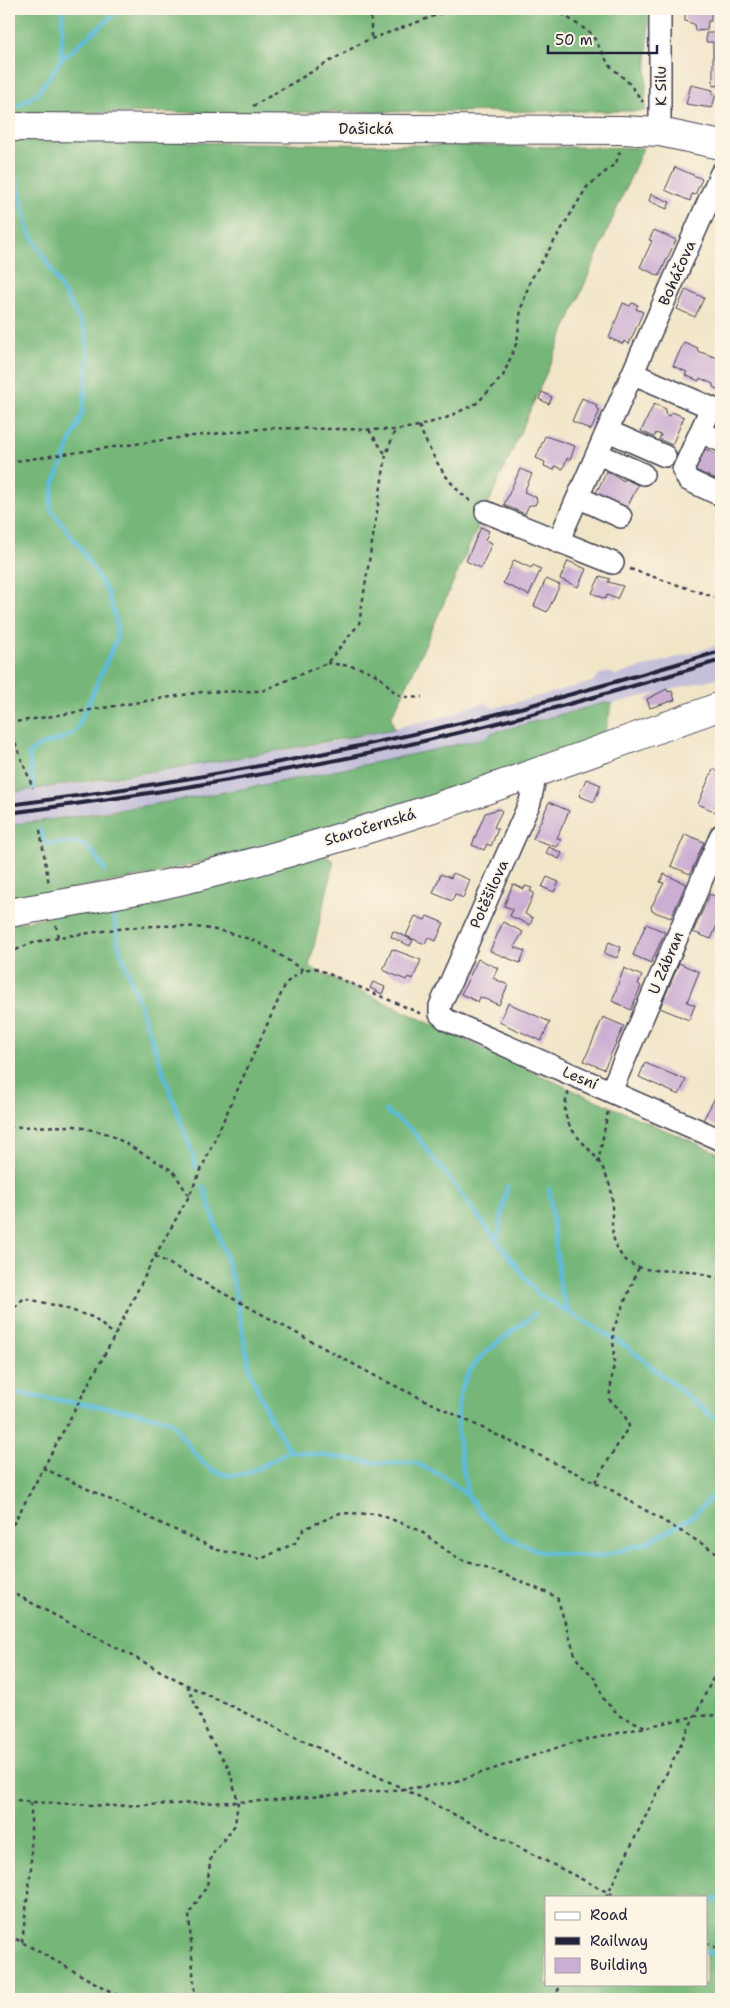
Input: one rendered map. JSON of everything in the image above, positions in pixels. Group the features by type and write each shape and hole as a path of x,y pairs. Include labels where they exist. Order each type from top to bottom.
{"main road":[{"name":"Dašická","path":"9,127 622,130 660,132 721,145"},
{"name":"Staročernská","path":"9,913 157,886 274,856 355,832 536,773 721,706"}],"street":[{"name":"K Silu","path":"660,9 660,132"},
{"name":"Boháčova","path":"558,542 634,374 721,173"},
{"path":"634,374 716,410 700,432 684,466 683,474 688,480 720,495"},
{"path":"608,431 665,456"},
{"path":"700,432 721,441"},
{"path":"598,454 643,474"},
{"path":"578,497 622,516"},
{"path":"486,512 613,563"},
{"name":"Potěšilova","path":"440,1014 440,1006 530,802 536,773"},
{"name":"U Zábran","path":"610,1098 721,835"},
{"name":"Lesní","path":"440,1014 447,1020 610,1098 721,1140"}],"path":[{"path":"371,9 371,38"},
{"path":"251,108 371,38 453,9"},
{"path":"555,9 592,34 609,65 628,82 641,101 646,103"},
{"path":"9,462 184,437 270,428 395,430 419,426 446,418 477,403 503,376 517,342 521,309 530,281 587,187 616,163 622,130"},
{"path":"419,426 430,450 459,494 486,512"},
{"path":"369,430 386,455"},
{"path":"9,723 202,692 262,691 327,663 359,624 386,455 395,430"},
{"path":"613,563 714,597"},
{"path":"327,663 372,673 398,696 405,698 422,697"},
{"path":"9,728 33,788"},
{"path":"40,830 52,905"},
{"path":"9,954 25,944 72,935 138,926 198,925 248,938 303,970"},
{"path":"9,1532 115,1335 154,1256 189,1196 286,983 303,970 315,968 421,1015 440,1014"},
{"path":"570,1089 564,1102 565,1112 574,1134 604,1170 612,1193 611,1215 614,1242 623,1258 639,1267 689,1271 721,1280"},
{"path":"598,1163 610,1098"},
{"path":"9,1127 75,1126 108,1134 172,1171 189,1196"},
{"path":"154,1256 377,1377 595,1482 721,1555"},
{"path":"595,1482 629,1426 624,1414 609,1399 614,1363 613,1330 639,1267"},
{"path":"9,1312 24,1298 92,1317 115,1335"},
{"path":"43,1468 218,1550 261,1559 295,1543 304,1529 340,1513 378,1514 419,1530 458,1559 508,1576 557,1597 576,1658 596,1680 604,1700 620,1716 646,1727"},
{"path":"9,1591 187,1685 404,1789 615,1896"},
{"path":"606,1896 721,1662"},
{"path":"187,1685 209,1737 229,1768 238,1802 236,1825 211,1856 208,1886 189,1914 195,1999"},
{"path":"9,1798 31,1802 113,1806 238,1802 404,1789 451,1783 568,1744 696,1716 721,1714"},
{"path":"22,1942 31,1869 31,1802"},
{"path":"9,1935 124,1999"},
{"path":"708,1944 721,1950"},
{"path":"554,1999 562,1986"}],"shaded area":[{"path":"721,638 721,676 713,679 612,704 604,703 492,733 485,738 354,768 214,795 9,825 9,793 93,782 337,741 455,714 463,708 485,703 494,708 592,682 600,674 608,672 616,675 715,646"}],"green space":[{"path":"21,9 649,9 645,111 9,113 9,13"},
{"path":"9,140 643,148 533,404 391,717 394,729 220,761 9,793"},
{"path":"604,703 612,704 603,739 477,782 271,844 154,874 9,901 9,825 129,808 307,777 485,738 492,733"},
{"path":"323,854 334,861 309,967 570,1089 721,1154 721,1999 9,1999 9,925"}],"building":[{"path":"685,9 711,9 711,21 708,21 707,30 695,31 694,24 685,21"},
{"path":"706,33 721,33 721,85 713,86 713,42 706,42"},
{"path":"691,85 713,90 712,94 716,94 712,108 686,104"},
{"path":"675,167 702,179 695,195 692,194 690,201 665,190"},
{"path":"651,194 670,202 667,209 649,201"},
{"path":"654,230 676,240 659,276 640,267 652,241 649,240"},
{"path":"686,289 704,298 695,317 677,309"},
{"path":"623,303 630,306 632,303 638,305 636,309 643,312 629,344 624,341 623,344 609,338"},
{"path":"684,342 698,348 697,351 721,359 721,391 713,387 713,384 700,378 699,381 685,375 687,372 673,366"},
{"path":"542,392 552,397 549,404 539,399"},
{"path":"582,398 597,405 596,408 600,410 591,430 572,421"},
{"path":"654,404 666,409 665,414 669,416 672,412 684,417 672,445 659,439 661,435 656,433 654,437 641,431"},
{"path":"545,436 575,446 570,460 567,458 563,469 555,466 554,470 544,466 545,462 536,458"},
{"path":"697,445 721,457 721,482 687,466"},
{"path":"520,469 532,474 524,492 536,497 537,501 535,505 529,505 525,514 504,505"},
{"path":"607,471 624,481 625,479 638,485 626,510 595,495"},
{"path":"481,527 489,531 485,540 492,543 481,568 466,561"},
{"path":"514,560 531,568 533,565 541,569 529,595 503,583"},
{"path":"568,561 586,569 578,587 560,579"},
{"path":"600,576 610,579 608,582 623,586 617,599 607,595 605,599 592,593"},
{"path":"546,579 560,585 547,612 534,606"},
{"path":"667,689 668,692 672,691 675,700 650,708 647,699"},
{"path":"713,769 721,773 721,801 716,812 698,804"},
{"path":"586,779 601,785 594,802 579,796"},
{"path":"549,802 569,811 557,838 561,840 557,847 533,839"},
{"path":"499,809 502,811 494,827 498,829 491,846 487,844 484,850 472,845 485,813"},
{"path":"685,834 704,842 690,874 671,866"},
{"path":"549,847 562,853 559,859 546,853"},
{"path":"453,873 470,880 463,898 455,894 452,901 433,893 441,874 451,878"},
{"path":"664,874 686,884 671,918 652,911 651,907 664,883 660,882"},
{"path":"547,877 559,882 554,892 542,887"},
{"path":"513,884 524,889 525,886 532,888 530,891 534,893 525,914 533,918 530,925 510,916 513,909 504,906"},
{"path":"710,894 721,899 721,916 711,939 693,932"},
{"path":"415,916 425,920 427,916 444,923 436,941 428,937 425,944 406,936"},
{"path":"503,922 523,932 514,947 525,951 520,963 490,951"},
{"path":"646,924 665,932 651,963 633,955"},
{"path":"393,931 413,940 410,946 391,937"},
{"path":"609,942 621,947 617,958 604,953"},
{"path":"392,949 421,960 413,979 408,977 406,980 383,970"},
{"path":"478,959 498,968 493,978 508,985 499,1005 480,997 478,1002 461,994"},
{"path":"679,963 699,972 687,1002 695,1005 689,1020 660,1008"},
{"path":"624,968 642,976 638,984 641,986 631,1010 612,1001"},
{"path":"373,982 385,987 382,994 370,988"},
{"path":"508,1003 550,1022 541,1041 499,1022"},
{"path":"603,1017 624,1026 604,1069 584,1061"},
{"path":"645,1063 686,1080 679,1095 639,1077"},
{"path":"715,1098 721,1101 721,1129 703,1120"},
{"path":"721,1686 721,1699 717,1697"}],"waterway":[{"path":"9,111 37,94 61,60 120,9"},
{"path":"61,60 63,10"},
{"path":"9,148 29,231 85,330 89,355 83,411 53,486 50,508 80,547 107,592 116,620 117,638 77,729 65,738 40,746 29,754 33,788"},
{"path":"40,830 46,844 75,843 87,847 105,871"},
{"path":"114,917 118,943 197,1168"},
{"path":"386,1111 412,1130 538,1294 626,1346 721,1423"},
{"path":"204,1187 233,1281 251,1374 268,1414 290,1451 379,1463 415,1463 445,1477 468,1496 487,1520 507,1537 541,1552 599,1557 649,1542 693,1516 721,1487"},
{"path":"497,1242 507,1187"},
{"path":"549,1189 561,1292 570,1313"},
{"path":"468,1496 459,1447 457,1414 464,1382 472,1368 485,1353 536,1313"},
{"path":"9,1389 21,1394 135,1412 171,1421 197,1456 209,1467 220,1473 242,1474 265,1465 290,1451"},
{"path":"708,1905 721,1897"},
{"path":"708,1952 721,1959"}],"railway":[{"path":"9,805 185,779 361,746 538,703 721,651"},
{"path":"9,813 181,788 352,757 538,713 721,660"}]}
